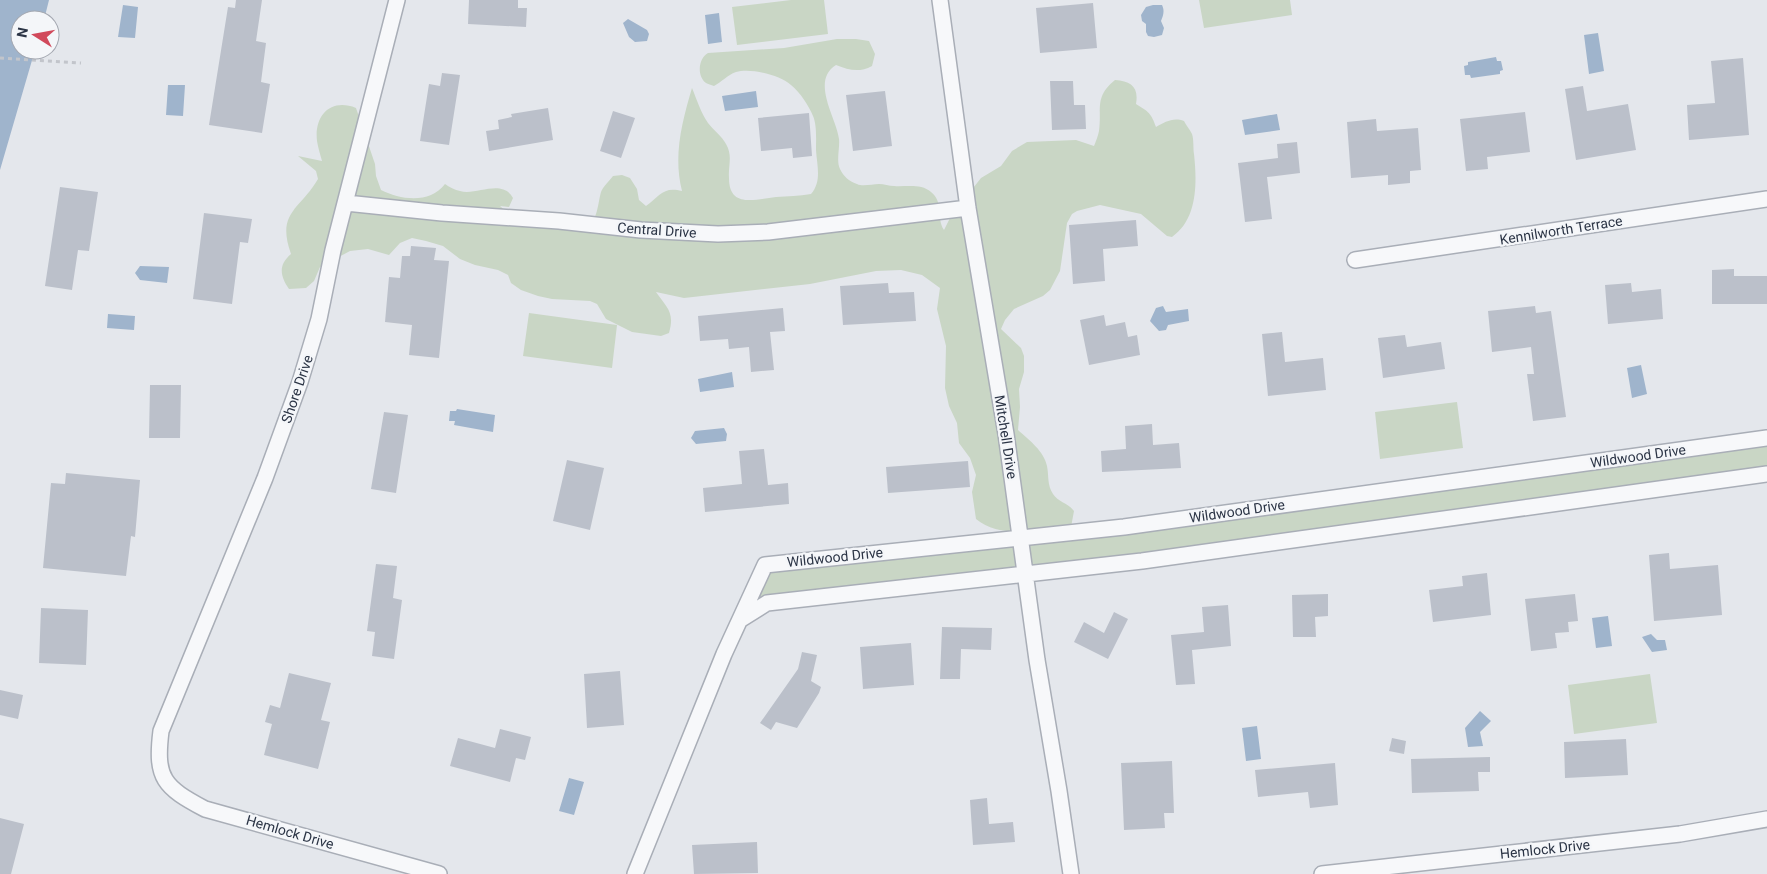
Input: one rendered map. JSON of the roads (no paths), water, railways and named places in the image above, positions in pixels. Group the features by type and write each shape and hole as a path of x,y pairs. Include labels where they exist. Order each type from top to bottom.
{"street":[{"name":"Shore Drive","path":"160,765 158,755 162,731 265,478 300,382 319,319 334,250 397,0"},
{"name":"Mitchell Drive","path":"940,0 968,208 1006,434 1037,660 1060,791 1071,874"},
{"name":"Kennilworth Terrace","path":"1355,260 1767,199"},
{"name":"Central Drive","path":"346,203 641,230 718,234 768,232 968,208"},
{"name":"Wildwood Drive","path":"636,874 724,654 766,565 1124,527 1767,438"},
{"path":"740,620 767,603 1142,561 1767,474"},
{"name":"Hemlock Drive","path":"160,765 168,784 181,796 205,809 439,874"},
{"name":"Hemlock Drive","path":"1322,874 1674,835 1767,819"}],"water":[{"path":"0,0 49,0 46,10 10,10 10,60 32,60 0,170"},
{"path":"123,5 138,7 135,38 118,37"},
{"path":"1162,5 1164,11 1161,21 1164,28 1162,35 1154,37 1148,36 1146,24 1142,21 1141,15 1146,7"},
{"path":"719,13 722,42 708,44 705,15"},
{"path":"628,19 647,30 649,34 647,41 635,42 629,37 623,23"},
{"path":"1598,33 1604,71 1589,74 1584,35"},
{"path":"1496,57 1497,61 1501,61 1503,70 1500,71 1500,74 1471,78 1470,75 1465,75 1464,66 1468,65 1468,62"},
{"path":"168,85 185,85 183,116 166,115"},
{"path":"756,91 758,107 725,111 722,96"},
{"path":"1277,114 1280,130 1245,135 1242,120"},
{"path":"140,266 169,267 167,283 140,280 135,273"},
{"path":"1163,306 1166,312 1188,309 1189,321 1168,325 1166,330 1159,331 1150,321 1156,308"},
{"path":"108,314 135,316 134,330 107,328"},
{"path":"1641,365 1647,394 1632,398 1627,368"},
{"path":"732,372 734,387 700,392 698,379"},
{"path":"457,409 495,415 493,432 454,425 455,421 449,421 450,411 456,411"},
{"path":"724,428 727,434 726,441 696,444 691,438 695,431"},
{"path":"1608,616 1612,646 1596,648 1592,618"},
{"path":"1651,634 1657,640 1665,640 1667,650 1652,652 1642,637"},
{"path":"1480,711 1491,721 1480,732 1483,746 1468,747 1465,728"},
{"path":"1257,726 1261,759 1246,761 1242,728"},
{"path":"569,778 584,782 574,815 559,811"}]}
